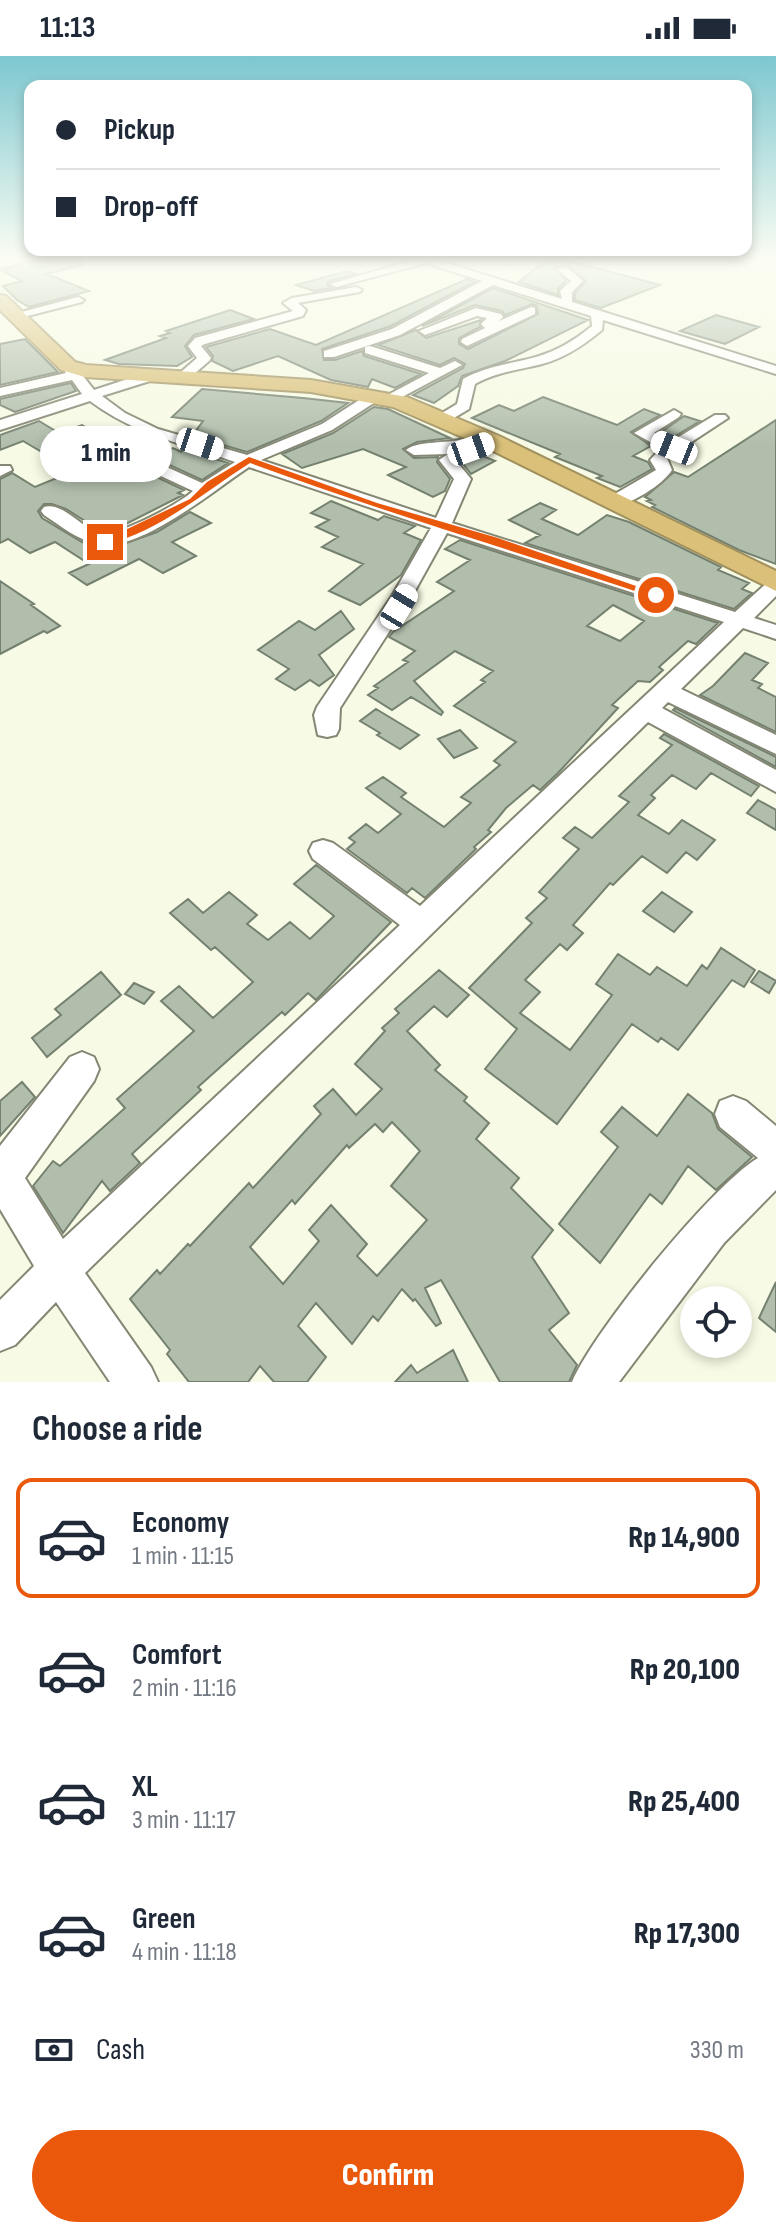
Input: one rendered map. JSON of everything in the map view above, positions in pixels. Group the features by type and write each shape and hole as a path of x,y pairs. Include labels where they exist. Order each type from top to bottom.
{"highway":[{"path":"22,322 71,370 311,386 382,398 442,419 486,439 776,583"}],"street":[{"path":"203,354 194,346 197,343 267,322"},
{"path":"329,354 396,332 416,322"},
{"path":"437,322 441,323"},
{"path":"420,334 445,322"},
{"path":"490,322 487,324 496,327"},
{"path":"467,342 507,322"},
{"path":"442,419 464,406 465,386 473,378 495,368 547,358 573,346 595,322"},
{"path":"620,322 776,370"},
{"path":"203,354 238,344"},
{"path":"370,350 439,372"},
{"path":"181,378 200,363 203,354"},
{"path":"50,511 105,542 185,505 249,460 283,443 327,427 455,365"},
{"path":"0,392 71,370 91,395 120,416 153,432 249,460 360,501 776,632"},
{"path":"0,425 148,377"},
{"path":"674,414 642,433 674,448"},
{"path":"614,502 661,475 664,470 658,458 720,418"},
{"path":"414,450 448,449 486,439"},
{"path":"327,729 329,707 399,607 422,568 463,479 447,460 486,439"},
{"path":"154,467 204,490"},
{"path":"0,1330 59,1270 739,622 776,583"},
{"path":"656,700 776,745"},
{"path":"656,700 776,782"},
{"path":"323,851 421,924"},
{"path":"82,1069 5,1172 5,1181 13,1199 59,1270 136,1382"},
{"path":"733,1114 776,1149"},
{"path":"594,1382 612,1353 724,1214 763,1173 776,1169"}],"building":[{"path":"194,322 243,322 194,335 185,346 192,357 177,366 119,364 105,360 166,338 160,336 170,333 166,331"},
{"path":"369,322 399,322 322,349 324,360 335,360 362,351 364,356 421,374 395,388 372,379 368,387 331,380 278,356 233,371 212,361 213,356 206,347 270,329 316,345"},
{"path":"481,322 480,327 459,338 459,344 468,349 522,322 584,322 505,361 462,376 458,386 434,403 413,395 463,368 465,364 454,358 440,365 378,345 416,330 426,338"},
{"path":"701,322 741,322 759,327 725,344 680,331"},
{"path":"25,339 58,372 0,385 0,344"},
{"path":"71,383 76,391 15,412 0,405 0,399"},
{"path":"202,389 348,403 321,421 247,452 192,436 203,421 172,417"},
{"path":"543,397 617,425 644,409 660,415 631,432 651,446 633,456 648,462 652,469 620,487 597,478 602,476 555,457 560,454 472,418 499,405 514,411"},
{"path":"374,407 388,409 450,438 417,442 403,449 414,458 438,457 437,462 450,479 445,491 433,497 388,475 406,467 363,449 302,468 282,454 333,433"},
{"path":"684,416 700,421 672,438 660,433"},
{"path":"776,420 776,564 739,550 652,507 655,505 647,501 651,500 645,497 674,472 688,477"},
{"path":"39,421 59,433 82,425 146,459 173,448 181,452 183,448 228,463 202,480 161,461 146,462 146,472 184,490 178,493 183,495 118,528 99,530 66,509 52,504 44,504 38,511 42,518 82,542 97,547 115,547 157,532 190,512 211,523 172,542 196,556 163,573 139,559 87,585 69,573 89,564 55,542 30,553 8,539 0,543 0,479 12,473 35,487 74,471 23,441 0,450 0,435"},
{"path":"480,455 495,461 471,474 462,463"},
{"path":"331,501 378,520 384,516 415,526 404,533 421,540 401,575 360,605 329,591 363,564 322,547 338,537 316,527 329,520 311,513"},
{"path":"540,503 556,510 542,519 578,535 607,515 629,522 721,567 718,570 749,583 742,589 752,593 734,609 525,543 540,535 509,520"},
{"path":"460,540 718,623 696,644 688,641 659,667 663,670 650,682 638,681 612,705 618,708 558,773 540,790 533,785 506,808 488,830 491,832 474,847 476,849 425,898 412,888 407,893 347,849 355,842 349,838 366,824 378,833 401,814 366,788 383,777 406,793 401,797 444,827 471,803 461,797 500,765 494,761 516,742 454,706 485,682 481,680 493,671 455,651 414,681 443,712 441,715 411,697 392,710 368,695 378,688 374,686 408,662 403,660 415,651 389,637 393,632 454,591 437,582 470,560 445,549","holes":["613,605 644,621 620,641 587,626"]},
{"path":"0,581 34,604 31,605 60,626 0,654"},
{"path":"341,611 354,629 319,655 334,675 319,686 310,680 295,690 276,679 289,669 258,650 299,621 315,630"},
{"path":"745,653 768,663 752,680 762,684 758,688 776,697 776,732 700,695"},
{"path":"675,708 776,757 776,767 673,710"},
{"path":"376,709 419,735 400,749 390,743 360,721"},
{"path":"460,730 477,748 454,758 438,739"},
{"path":"664,734 759,786 751,796 711,773 696,789 672,775 651,795 655,798 638,815 669,834 682,820 715,840 697,860 686,852 667,873 642,856 613,885 610,883 573,925 583,933 567,950 560,944 525,980 540,992 520,1013 570,1050 612,995 596,984 618,954 650,975 657,967 687,986 702,965 707,969 721,948 755,970 744,987 732,980 678,1050 661,1038 658,1042 632,1024 557,1124 485,1069 517,1029 469,988 532,923 526,918 547,898 539,892 579,849 563,838 575,827 592,838 629,802 619,796 672,745 660,738"},
{"path":"758,800 776,810 776,830 747,813"},
{"path":"316,865 391,922 316,1000 308,993 285,1015 282,1012 198,1087 201,1090 132,1154 140,1163 110,1191 102,1181 63,1233 33,1186 53,1161 60,1166 125,1108 117,1099 194,1031 161,1001 179,986 213,1018 253,982 215,947 211,950 170,913 188,899 203,913 229,892 257,915 247,924 268,940 290,922 310,939 334,916 294,884"},
{"path":"662,892 692,912 674,932 643,911"},
{"path":"439,970 469,995 447,1017 434,1006 407,1031 440,1065 435,1070 467,1097 464,1101 489,1123 476,1139 519,1178 511,1188 553,1230 532,1257 569,1313 549,1330 577,1365 569,1382 500,1382 441,1280 425,1288 441,1323 436,1326 415,1299 413,1301 402,1289 378,1321 373,1316 352,1344 316,1303 298,1326 326,1357 307,1382 274,1382 260,1366 248,1382 189,1382 167,1354 170,1350 130,1299 157,1270 160,1274 188,1244 190,1246 249,1183 253,1188 321,1114 314,1106 333,1089 356,1115 382,1089 355,1064 385,1031 382,1028 399,1013 395,1009","holes":["392,1122 420,1151 391,1186 427,1220 377,1276 357,1256 367,1244 331,1205 309,1230 319,1241 283,1284 250,1247 292,1200 295,1204 347,1145 349,1148 375,1124 383,1132"]},
{"path":"759,971 776,981 769,993 751,982"},
{"path":"101,972 121,995 47,1057 32,1038 61,1015 55,1009"},
{"path":"134,983 154,992 144,1004 125,994"},
{"path":"22,1082 35,1097 0,1136 0,1101"},
{"path":"688,1094 712,1113 718,1129 752,1157 716,1190 688,1166 662,1204 650,1194 600,1263 559,1224 618,1147 601,1132 622,1107 657,1136"},
{"path":"776,1282 776,1332 759,1318"},
{"path":"453,1350 468,1382 395,1382 411,1365 417,1373"}],"route":[{"path":"105,542 118,539 193,501 211,484 249,460 374,505 656,595"}]}
